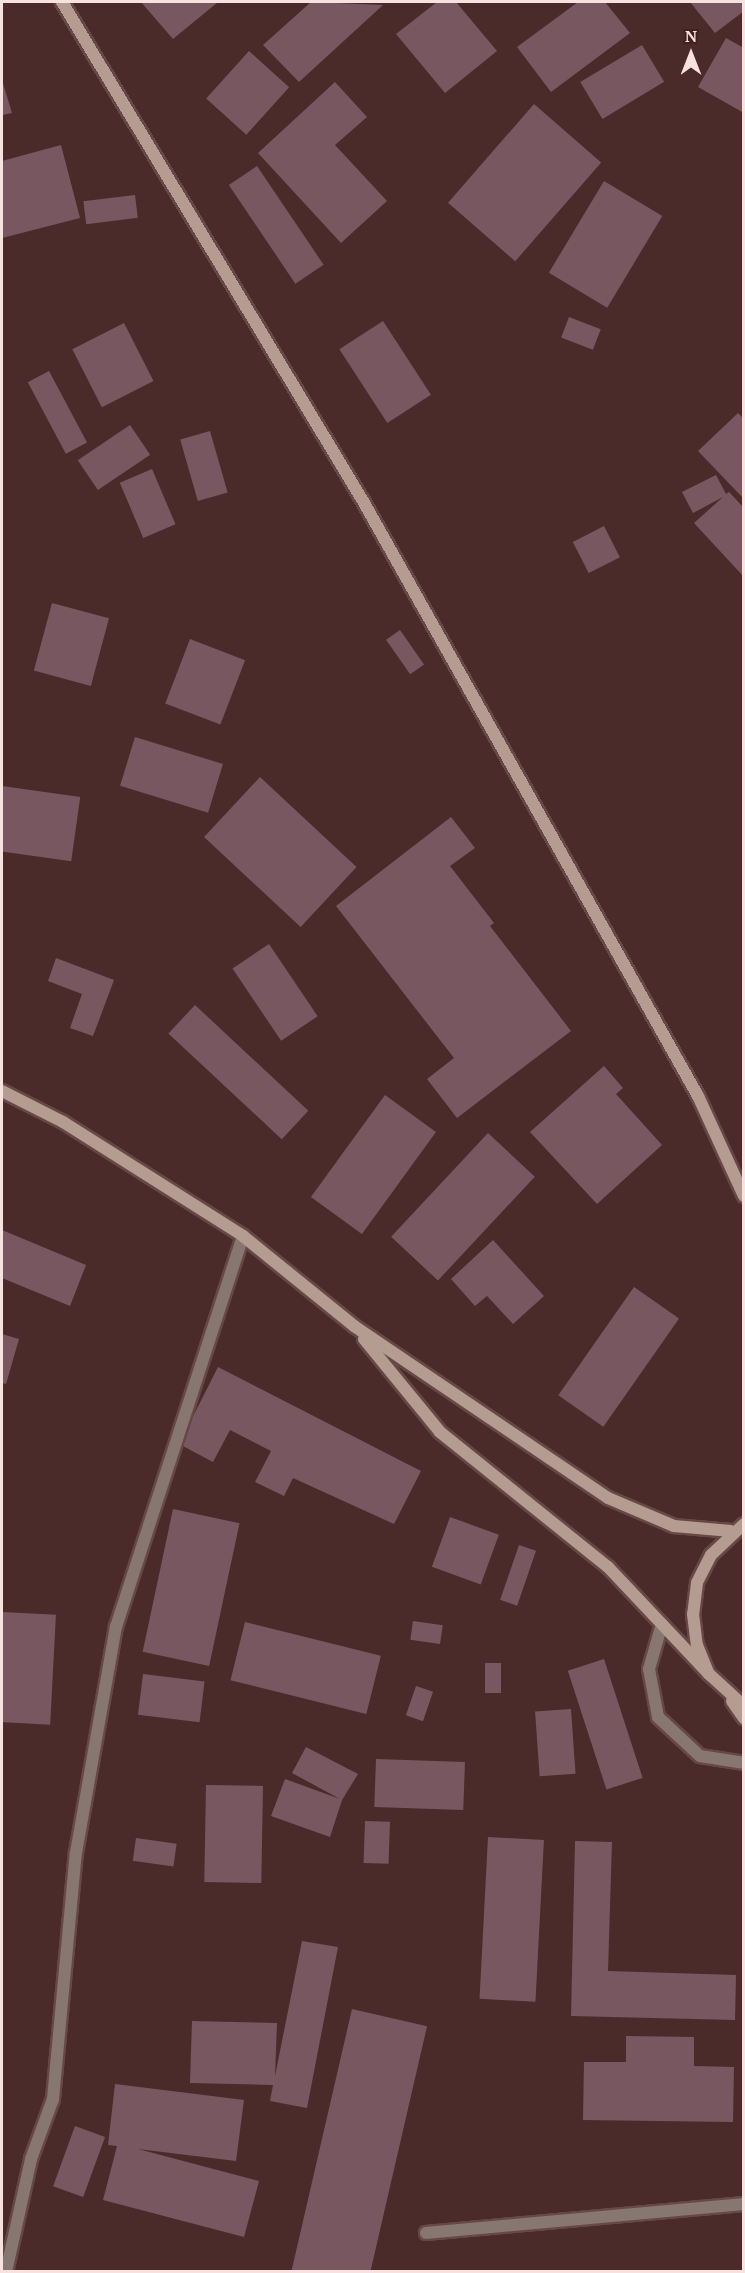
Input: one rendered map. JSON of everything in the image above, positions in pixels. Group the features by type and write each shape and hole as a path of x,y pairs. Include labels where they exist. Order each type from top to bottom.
{"main road":[{"path":"62,2 369,511 692,1086 744,1196"},
{"path":"2,1091 63,1122 243,1236 354,1326 608,1498 674,1526 731,1531"},
{"path":"354,1326 440,1432 608,1567 730,1697 744,1718"},
{"path":"709,1674 697,1645 693,1614 697,1583 711,1555 731,1531 744,1524"},
{"path":"730,1697 744,1706"}],"street":[{"path":"6,2271 31,2159 53,2099 76,1853 116,1627 243,1236"},
{"path":"662,1624 649,1669 658,1717 700,1756 744,1763"},
{"path":"426,2233 744,2204"}],"building":[{"path":"141,2 218,2 173,39"},
{"path":"311,2 383,5 299,82 263,45"},
{"path":"437,2 456,2 497,51 445,93 396,34"},
{"path":"578,2 605,2 630,33 551,92 517,47"},
{"path":"690,2 744,2 744,11 715,33"},
{"path":"726,38 744,48 744,113 698,87"},
{"path":"642,45 664,82 602,119 580,82"},
{"path":"249,51 289,87 246,135 206,99"},
{"path":"2,80 12,113 2,115"},
{"path":"335,82 367,117 335,145 387,201 341,243 258,153"},
{"path":"534,104 601,162 515,261 448,203"},
{"path":"61,145 80,218 2,238 2,161"},
{"path":"257,166 324,265 295,284 229,185"},
{"path":"604,181 662,216 607,308 549,273"},
{"path":"135,195 138,218 86,224 83,201"},
{"path":"569,317 601,329 593,350 561,338"},
{"path":"383,321 431,395 387,423 339,349"},
{"path":"124,323 154,381 102,407 72,349"},
{"path":"49,371 87,443 66,454 28,382"},
{"path":"738,413 744,419 744,499 698,451"},
{"path":"130,425 150,455 98,490 78,460"},
{"path":"210,431 228,493 198,501 180,440"},
{"path":"152,469 175,524 143,538 120,483"},
{"path":"716,475 726,494 729,492 744,508 744,577 694,523 723,497 693,513 682,492"},
{"path":"604,526 620,557 589,573 573,542"},
{"path":"52,603 109,618 91,686 34,671"},
{"path":"400,630 424,664 410,674 386,640"},
{"path":"190,639 245,660 220,725 165,703"},
{"path":"135,737 223,764 208,813 120,786"},
{"path":"260,777 357,867 301,927 204,837"},
{"path":"2,786 80,797 71,861 2,852"},
{"path":"451,817 475,848 450,866 494,923 490,926 571,1031 457,1118 427,1079 454,1058 336,906"},
{"path":"269,944 318,1016 281,1041 233,969"},
{"path":"56,958 114,980 93,1036 70,1028 82,994 48,981"},
{"path":"195,1005 308,1111 282,1139 168,1034"},
{"path":"604,1066 623,1088 616,1094 662,1145 597,1204 530,1132"},
{"path":"385,1095 436,1132 362,1234 311,1197"},
{"path":"488,1133 535,1177 438,1281 391,1237"},
{"path":"2,1230 86,1265 70,1306 2,1278"},
{"path":"493,1240 544,1296 513,1324 487,1296 475,1306 451,1279"},
{"path":"634,1287 679,1319 603,1427 558,1395"},
{"path":"2,1334 19,1339 6,1384 2,1383"},
{"path":"218,1367 421,1471 394,1524 293,1478 284,1496 255,1482 271,1451 230,1430 213,1462 179,1444"},
{"path":"173,1509 240,1523 209,1666 143,1652"},
{"path":"450,1517 499,1535 481,1585 432,1567"},
{"path":"519,1545 536,1551 517,1606 500,1600"},
{"path":"2,1612 56,1615 50,1725 2,1722"},
{"path":"413,1621 443,1625 440,1644 410,1640"},
{"path":"245,1622 381,1656 366,1714 230,1680"},
{"path":"604,1659 643,1778 606,1790 568,1671"},
{"path":"485,1663 501,1663 501,1693 485,1693"},
{"path":"143,1674 205,1682 200,1722 138,1715"},
{"path":"416,1686 433,1692 423,1721 406,1715"},
{"path":"571,1709 576,1774 540,1776 535,1712"},
{"path":"306,1747 358,1774 342,1800 330,1837 271,1816 285,1779 340,1799 292,1773"},
{"path":"376,1759 465,1762 463,1810 374,1807"},
{"path":"206,1785 263,1786 261,1883 204,1882"},
{"path":"365,1821 390,1822 389,1864 364,1863"},
{"path":"488,1837 544,1840 535,2002 480,1999"},
{"path":"136,1838 177,1844 173,1866 133,1861"},
{"path":"575,1841 612,1842 608,1971 736,1975 735,2020 571,2016"},
{"path":"302,1941 338,1947 307,2108 270,2101 273,2085 190,2083 192,2021 277,2023 275,2076"},
{"path":"352,2009 427,2026 370,2272 291,2272"},
{"path":"626,2036 694,2037 694,2066 734,2067 733,2122 583,2120 584,2062 626,2062"},
{"path":"115,2084 244,2100 236,2161 138,2149 259,2181 244,2237 103,2200 117,2146 108,2145"},
{"path":"75,2126 105,2137 83,2197 53,2186"}]}
